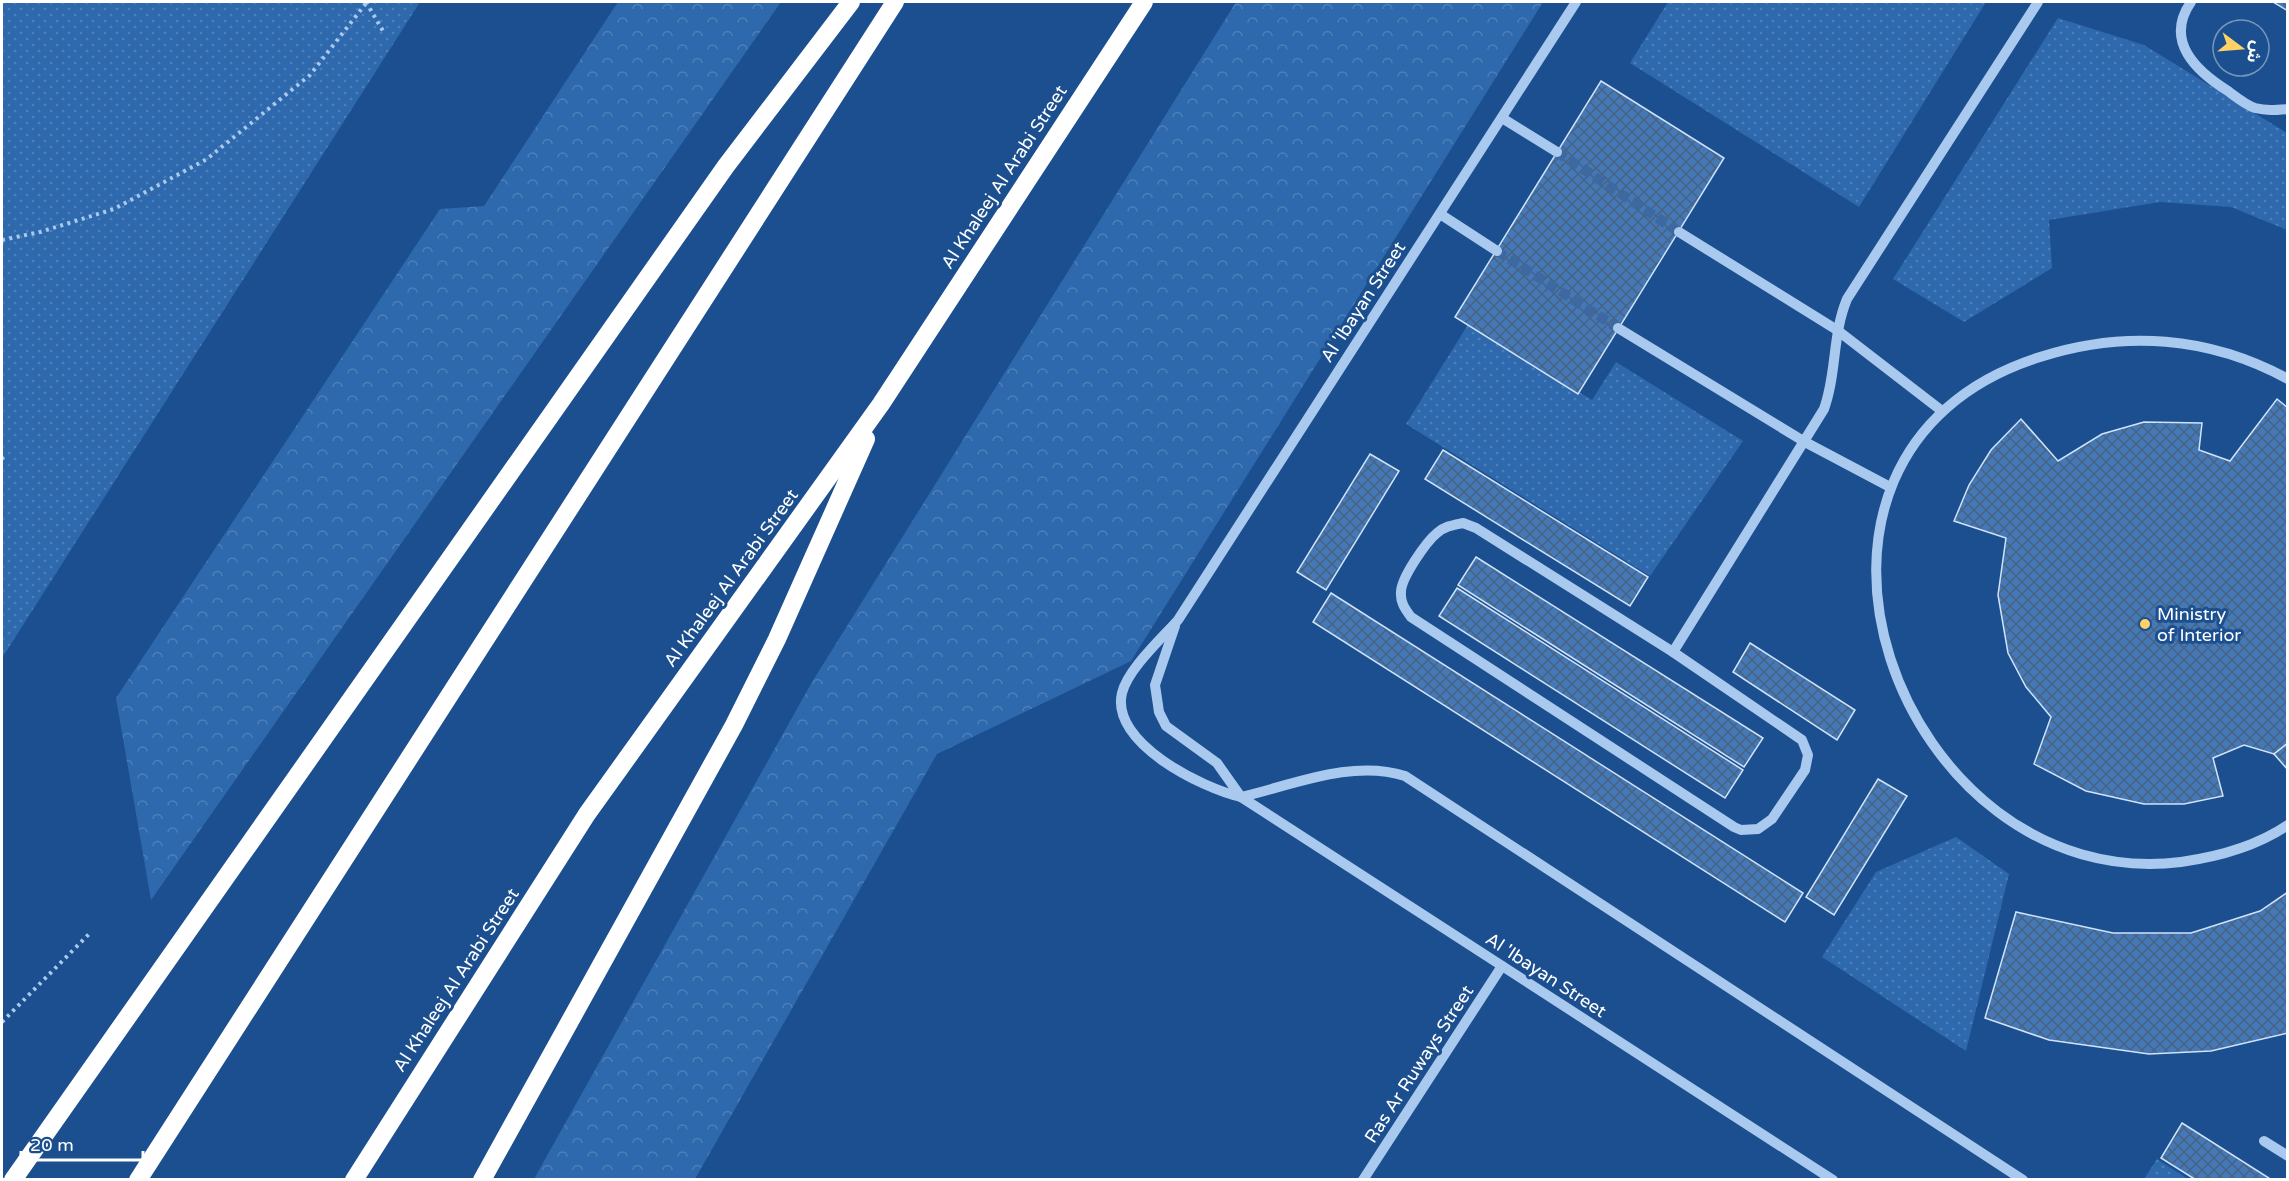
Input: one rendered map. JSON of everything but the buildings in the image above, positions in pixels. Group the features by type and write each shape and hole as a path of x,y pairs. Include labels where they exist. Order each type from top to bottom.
{"highway":[{"path":"13,1179 726,166 851,2"},
{"path":"138,1179 896,2"},
{"name":"Al Khaleej Al Arabi Street","path":"354,1179 587,814 881,404 1144,2"},
{"path":"482,1179 734,725 777,639 881,404"}],"street":[{"name":"Al 'Ibayan Street","path":"1576,2 1178,620 1126,683 1121,707 1124,720 1138,741 1190,779 1218,792 1241,797 1833,1179"},
{"path":"1672,652 1805,442 1830,392 1837,355 1837,330 1847,299 2038,2"},
{"path":"2188,2 2183,23 2183,42 2190,60 2202,75 2252,107 2270,111 2288,109"},
{"path":"1502,118 1557,152"},
{"path":"1440,214 1497,251"},
{"path":"1678,231 1837,330 1942,411"},
{"path":"1618,328 1805,442 1890,487"},
{"path":"2288,379 2263,366 2217,349 2168,340 2119,340 2071,347 2024,362 1979,385 1942,411 1922,431 1890,487 1878,538 1876,586 1881,632 1895,678 1916,720 1979,796 2003,817 2040,839 2079,854 2120,862 2162,864 2204,859 2244,846 2288,825"},
{"path":"1463,523 1476,528 1672,652 1796,735 1806,747 1808,763 1805,770 1772,819 1758,830 1741,830 1734,827 1411,617 1403,606 1400,593 1403,580 1436,534 1448,525 1463,523"},
{"name":"Al 'Ibayan Street","path":"1178,620 1155,685 1159,712 1166,726 1217,763 1241,797"},
{"path":"1241,797 1357,770 1389,771 1405,776 2023,1179"},
{"name":"Ras Ar Ruways Street","path":"1363,1179 1502,966"},
{"path":"2264,1141 2288,1156"}],"path":[{"path":"2,240 39,232 114,209 207,159 310,75 366,2 383,31"},
{"path":"2,457 4,462"},
{"path":"2,1022 91,932"}],"green space":[{"path":"2,2 420,2 2,658"},
{"path":"618,2 781,2 151,900 116,698 440,209 484,206"},
{"path":"1236,2 1543,2 1131,661 937,754 695,1179 534,1179 812,682"},
{"path":"1668,2 1986,2 1859,207 1630,63"},
{"path":"2058,18 2144,45 2287,133 2287,230 2231,207 2160,202 2049,220 2052,268 1964,322 1893,279"},
{"path":"1469,323 1592,400 1616,362 1743,441 1650,576 1406,424"},
{"path":"1956,837 2009,874 1966,1051 1822,957 1876,872"},
{"path":"2157,1159 2188,1179 2144,1179"}],"tunnel":[{"path":"1557,152 1679,232"},
{"path":"1497,251 1618,328"}],"place":[{"name":"Ministry of Interior","path":"2145,624"}]}
